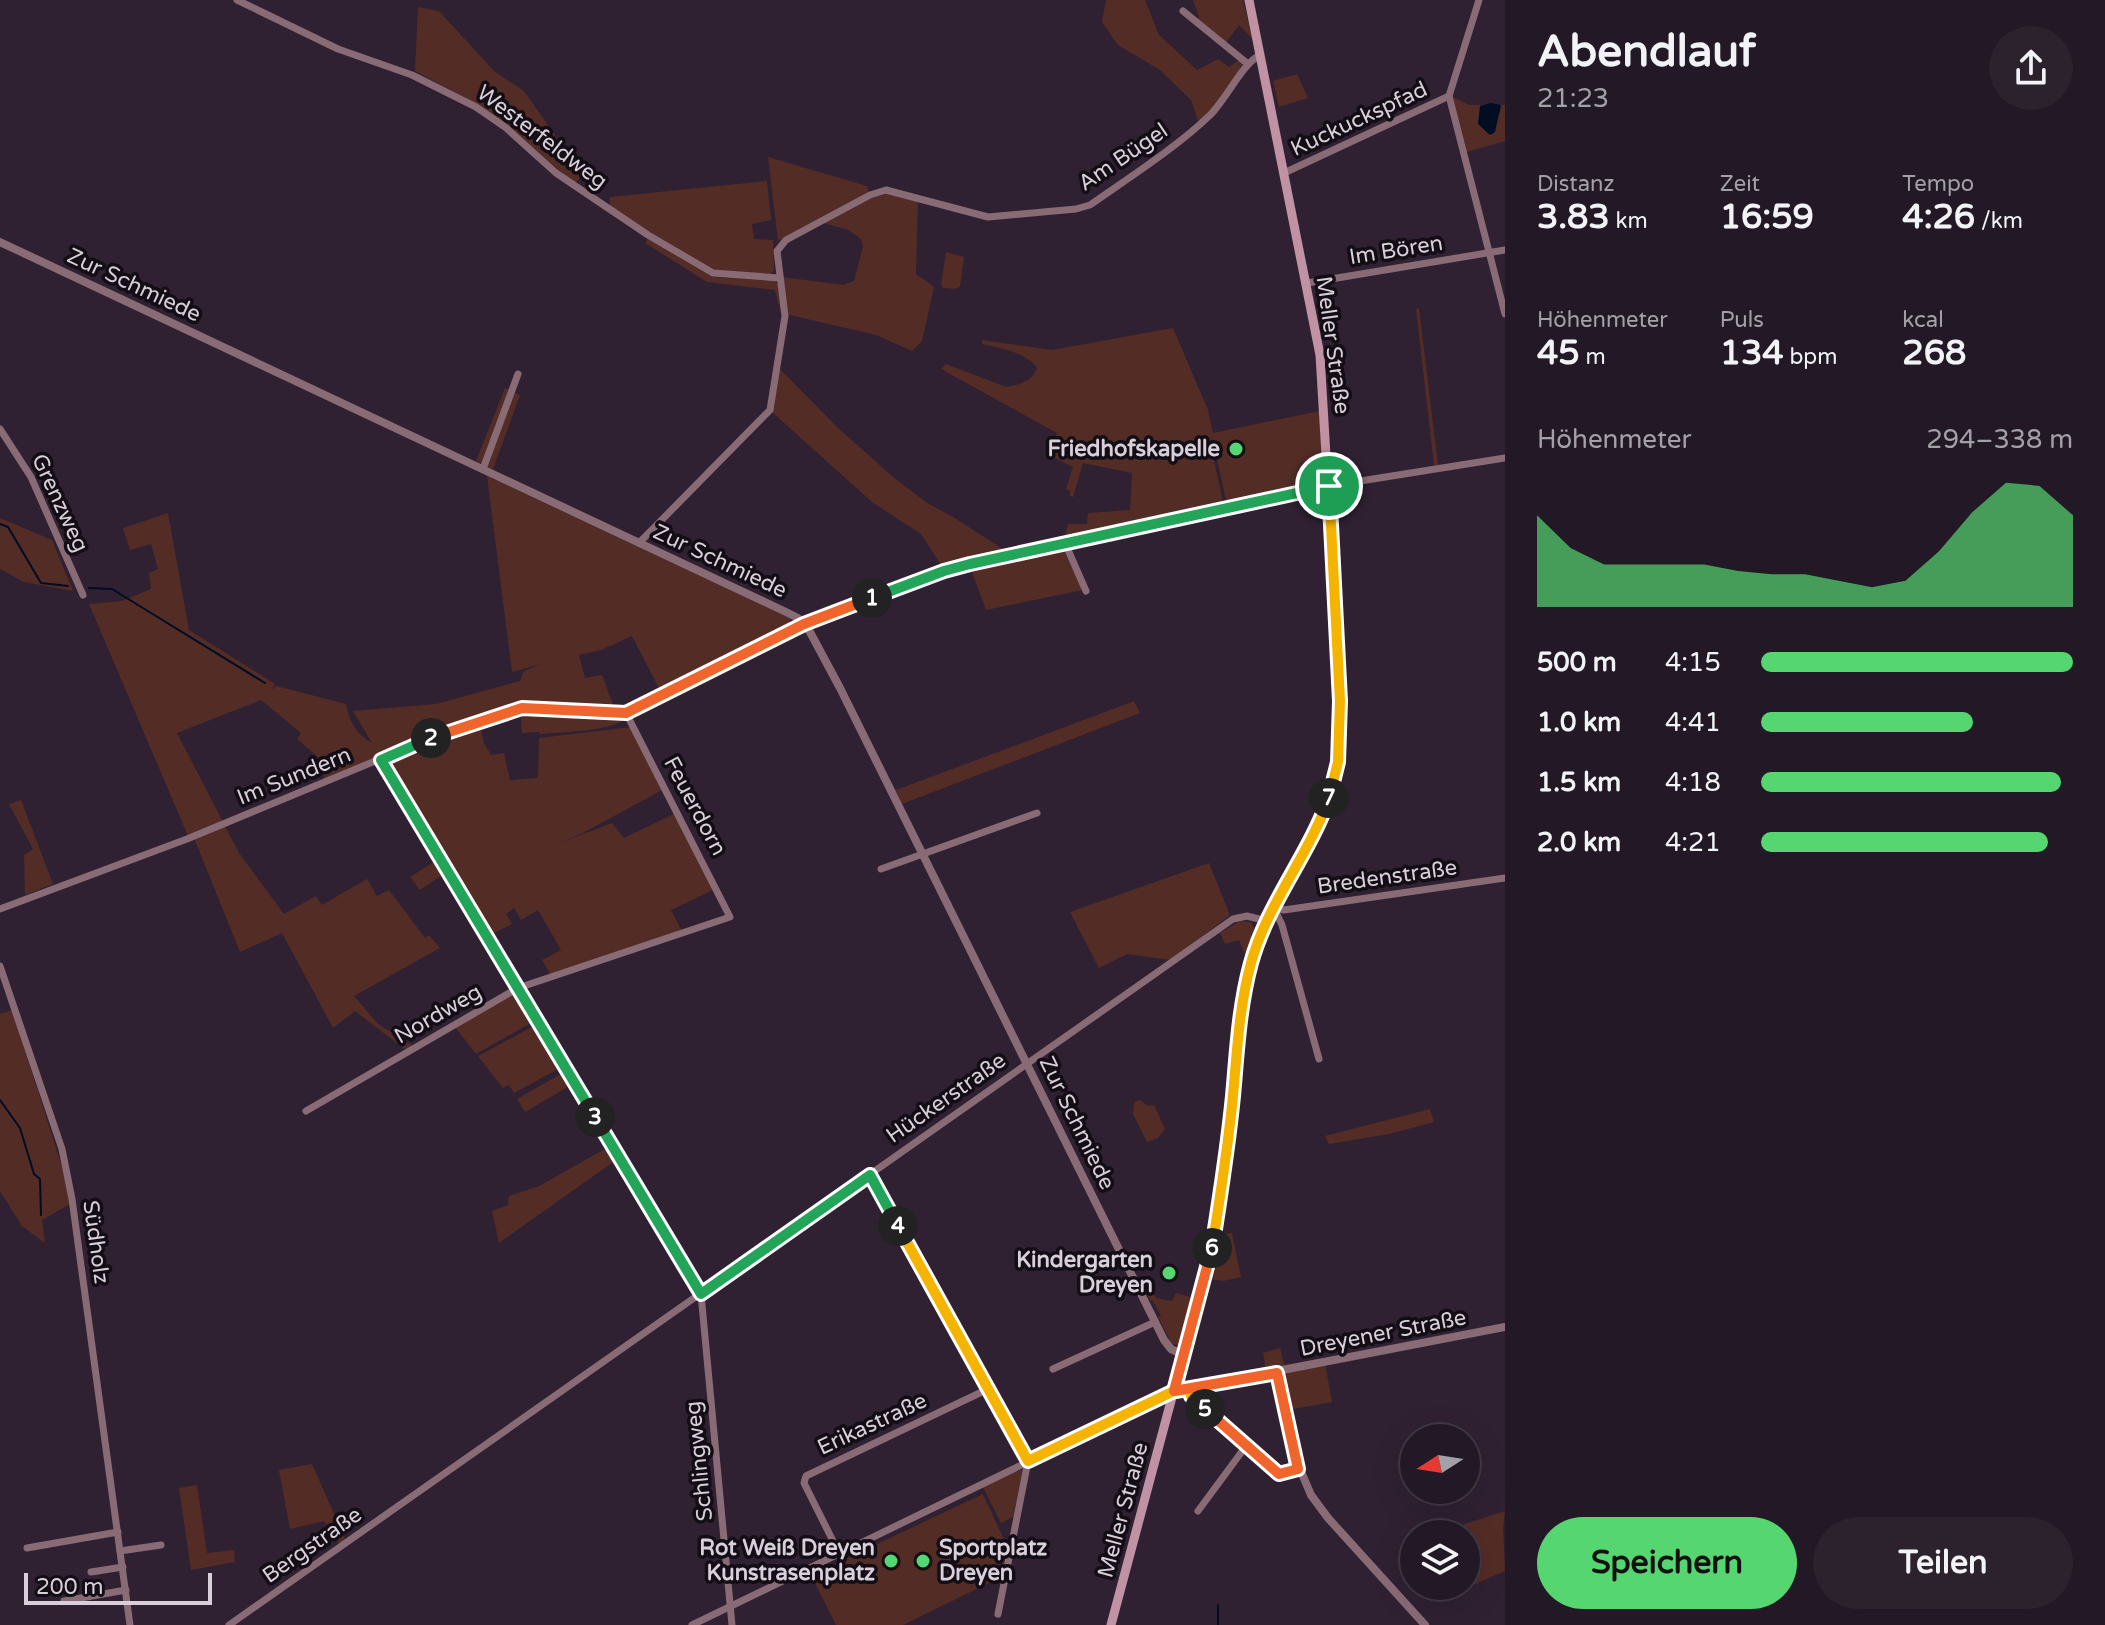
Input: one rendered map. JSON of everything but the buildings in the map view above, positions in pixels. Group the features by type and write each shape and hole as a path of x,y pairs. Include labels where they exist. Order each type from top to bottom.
{"main road":[{"name":"Meller Straße","path":"1111,1625 1212,1248 1227,1148 1243,997 1251,961 1267,921 1322,817 1338,762 1340,701 1320,355 1249,0"}],"street":[{"name":"Westerfeldweg","path":"237,0 338,49 412,75 476,107 505,127 556,173 648,235 713,273 779,278"},
{"path":"1479,0 1449,96 1505,314"},
{"path":"1183,11 1248,64"},
{"name":"Am Bügel","path":"639,543 770,410 785,316 777,251 786,240 870,195 886,190 988,217 1090,205 1200,124 1235,85 1248,64 1260,55"},
{"name":"Kuckuckspfad","path":"1284,173 1449,96"},
{"name":"Zur Schmiede","path":"0,242 786,612 804,624 840,688 1155,1322 1167,1345 1184,1355"},
{"name":"Im Bören","path":"1307,283 1505,250"},
{"path":"483,469 518,374"},
{"name":"Grenzweg","path":"0,429 31,477 83,595"},
{"name":"Im Sundern","path":"0,909 185,840 438,735 522,708 626,713 804,624 944,571 1329,486 1505,458"},
{"path":"1065,543 1086,591"},
{"name":"Feuerdorn","path":"626,713 730,917"},
{"path":"381,760 701,1294"},
{"path":"881,869 1037,813"},
{"name":"Bredenstraße","path":"1274,908 1284,910 1505,878"},
{"path":"1274,908 1282,925 1319,1059"},
{"name":"Hückerstraße","path":"416,1493 1233,919 1247,916 1267,921"},
{"name":"Nordweg","path":"306,1111 518,988 730,917"},
{"name":"Südholz","path":"0,966 62,1149 72,1199 130,1625"},
{"path":"870,1175 1028,1461 998,1614"},
{"name":"Schlingweg","path":"701,1294 732,1625"},
{"path":"1053,1369 1155,1322"},
{"name":"Dreyener Straße","path":"1174,1391 1505,1327"},
{"path":"1277,1373 1298,1469 1311,1495 1425,1625"},
{"name":"Erikastraße","path":"839,1553 804,1483 806,1476 988,1389"},
{"path":"1189,1389 1191,1396 1279,1474 1298,1469"},
{"path":"692,1625 1174,1391"},
{"path":"1198,1511 1246,1446"},
{"name":"Bergstraße","path":"229,1625 416,1493"},
{"path":"27,1548 118,1532"},
{"path":"120,1551 161,1545"},
{"path":"91,1572 123,1567"},
{"path":"64,1601 126,1590"}],"shaded area":[{"path":"1106,0 1145,0 1159,35 1197,70 1218,59 1229,67 1239,60 1243,64 1217,114 1204,125 1198,120 1191,100 1160,70 1118,45 1102,22"},
{"path":"1193,0 1243,0 1252,38 1239,25 1225,44 1197,22 1199,17"},
{"path":"418,7 439,11 494,71 524,91 583,175 575,183 477,104 415,71"},
{"path":"1297,74 1308,98 1279,107 1273,81"},
{"path":"1451,96 1469,105 1481,105 1478,124 1500,113 1501,105 1505,105 1505,141 1467,152"},
{"path":"768,157 867,186 869,193 778,241"},
{"path":"767,181 771,220 752,224 754,239 773,240 774,270 770,274 714,271 610,208 610,197"},
{"path":"890,193 918,200 916,274 934,287 922,341 912,351 876,335 781,313 775,290 707,282 645,243 648,238 713,277 775,281 779,286 782,277 843,285 854,281 863,246 861,239 849,230 823,223 868,199"},
{"path":"946,252 964,257 960,286 956,289 941,285"},
{"path":"1419,308 1438,465 1434,465 1416,309"},
{"path":"1173,328 1208,410 1213,433 1320,411 1322,473 1311,487 1227,505 1212,437 1211,447 1224,506 1069,540 1065,535 1068,524 1087,524 1088,513 1130,510 1132,473 1083,463 1073,497 1070,496 1070,491 1066,489 1073,467 1047,454 1057,433 941,369 946,364 1006,387 1029,379 1037,368 1019,354 982,344 982,340 1052,350"},
{"path":"780,369 837,427 893,477 927,503 1006,551 943,568 921,534 872,502 772,412"},
{"path":"505,388 520,395 493,469 476,461"},
{"path":"487,476 790,618 790,628 661,692 632,636 601,650 579,655 585,678 602,675 617,715 626,718 619,723 585,730 522,733 521,716 481,730 491,755 504,753 510,780 538,778 539,738 631,727 664,789 557,844 612,823 624,838 676,813 715,889 671,910 682,931 551,975 542,960 561,950 538,910 521,920 514,908 506,914 512,924 489,936 445,855 437,860 378,767 366,762 325,780 318,757 297,739 301,733 261,700 177,733 239,853 284,914 316,896 322,905 367,879 377,896 389,890 425,938 429,935 440,948 354,996 378,1024 415,1047 407,1051 355,1011 333,1028 282,933 240,952 194,838 188,836 89,604 122,601 151,589 149,573 158,569 151,544 130,550 123,528 168,513 189,630 275,684 271,690 276,686 346,704 354,726 372,743 353,711 436,704 520,681 524,671 542,664 512,672"},
{"path":"0,518 52,540 73,591 24,582 0,569"},
{"path":"1062,547 1083,590 986,610 970,567"},
{"path":"1134,701 1140,713 902,804 896,790"},
{"path":"21,800 53,884 25,895 24,855 33,849 9,804"},
{"path":"437,860 444,874 420,890 410,877"},
{"path":"1209,863 1230,915 1171,960 1127,954 1099,968 1070,912"},
{"path":"1240,921 1251,922 1256,933 1247,960 1239,940 1225,944 1220,933"},
{"path":"513,994 518,995 532,1018 531,1023 476,1054 455,1027"},
{"path":"12,1010 62,1167 70,1204 42,1220 45,1243 22,1226 0,1191 0,1014"},
{"path":"532,1027 537,1028 562,1067 514,1093 509,1085 503,1088 478,1056"},
{"path":"564,1072 571,1085 525,1112 517,1099"},
{"path":"1140,1100 1148,1106 1154,1105 1165,1129 1158,1138 1147,1142 1133,1114 1134,1102"},
{"path":"1430,1109 1434,1122 1389,1134 1329,1144 1325,1136"},
{"path":"609,1149 616,1160 499,1243 492,1211 508,1205 509,1196 539,1186"},
{"path":"1232,1233 1241,1277 1223,1281 1209,1279 1219,1234"},
{"path":"1153,1292 1156,1298 1172,1301 1176,1293 1193,1298 1184,1341 1178,1345 1172,1344 1158,1317 1161,1316 1147,1294"},
{"path":"1280,1348 1284,1365 1324,1358 1332,1402 1288,1410 1281,1367 1266,1370 1263,1353"},
{"path":"312,1464 345,1539 339,1544 324,1521 290,1529 279,1470"},
{"path":"1023,1469 1013,1517 1001,1523 983,1487"},
{"path":"197,1485 207,1553 234,1550 235,1562 191,1570 179,1488"},
{"name":"Sportplatz Dreyen","path":"983,1494 1008,1548 1003,1576 903,1625 836,1625 811,1575"},
{"path":"1505,1511 1505,1571 1480,1582 1480,1520 1477,1520"}],"water":[{"path":"1491,103 1501,105 1495,132 1490,135 1478,124 1480,106"}],"waterway":[{"path":"0,524 8,527 41,583 68,586"},
{"path":"89,588 112,589 265,683"},
{"path":"0,1100 20,1128 34,1174 40,1179 41,1215"},
{"path":"1218,1605 1218,1625"}],"place":[{"name":"Friedhofskapelle","path":"1236,449"},
{"name":"Kindergarten Dreyen","path":"1169,1273"},
{"name":"Rot Weiß Dreyen Kunstrasenplatz","path":"891,1561"},
{"name":"Sportplatz Dreyen","path":"923,1561"}],"route":[{"path":"1329,486 944,571 804,624 626,713 522,708 438,735 381,760 701,1294 870,1175 1028,1461 1174,1391 1189,1389 1196,1401 1279,1474 1298,1469 1277,1373 1174,1391 1212,1248 1227,1148 1239,1023 1251,961 1267,921 1322,817 1338,762 1340,701 1329,486"}]}
